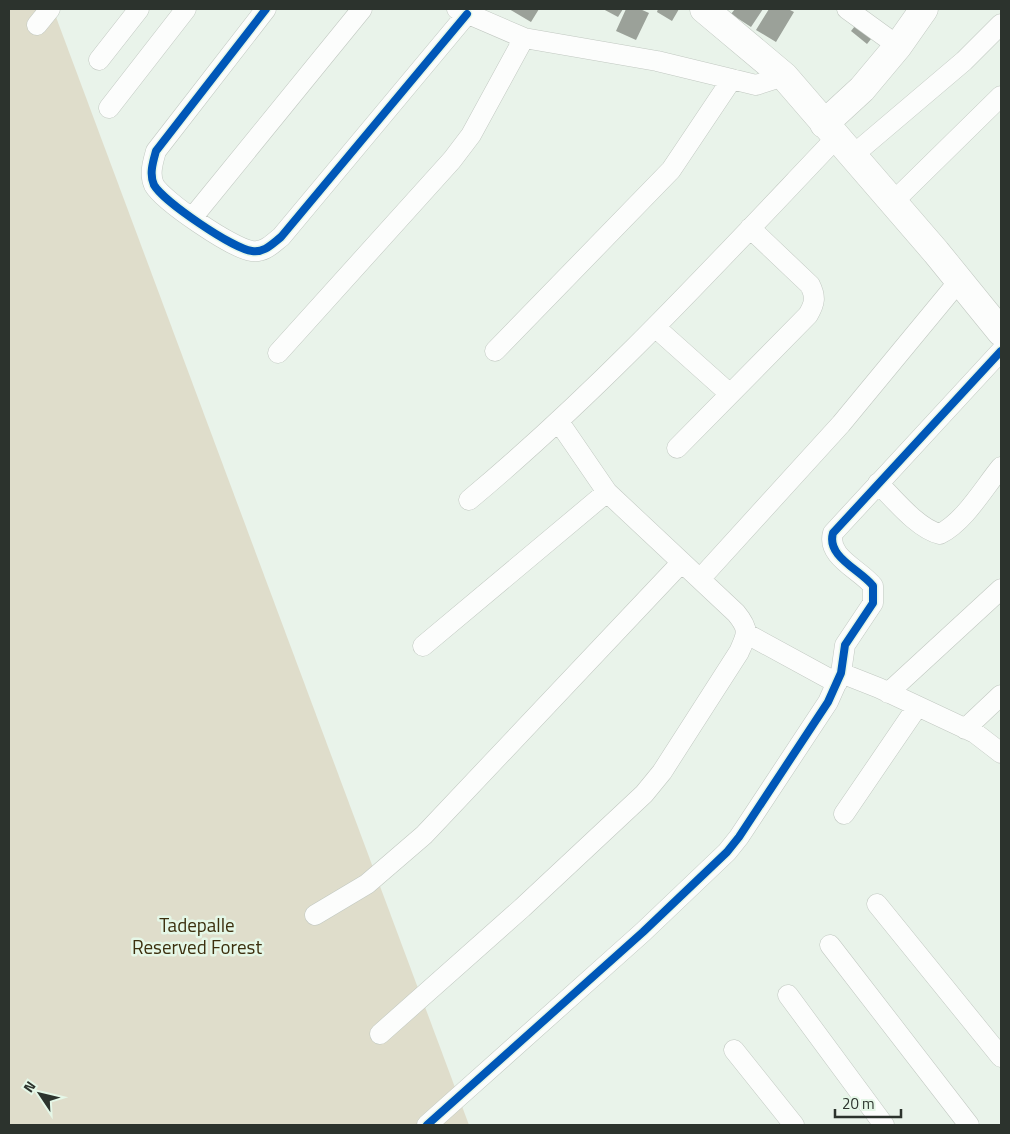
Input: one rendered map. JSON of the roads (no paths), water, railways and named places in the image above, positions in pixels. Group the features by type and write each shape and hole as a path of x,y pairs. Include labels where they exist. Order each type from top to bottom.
{"street":[{"path":"37,25 50,9"},
{"path":"100,60 139,9"},
{"path":"109,108 186,9"},
{"path":"266,9 156,151 151,169 154,185 192,218 230,244 252,251 266,250 281,237 462,12 524,38 657,61 756,85 768,83 784,76"},
{"path":"192,218 362,9"},
{"path":"704,9 784,76 893,202 1001,332"},
{"path":"847,9 898,46"},
{"path":"837,139 862,89 898,46 924,9"},
{"path":"469,500 533,447 559,422 655,327 837,139 964,61 1001,24"},
{"path":"278,353 447,167 471,135 524,38"},
{"path":"494,351 671,170 692,143 732,79"},
{"path":"893,202 1001,96"},
{"path":"677,448 808,315 814,304 815,295 810,285 750,228"},
{"path":"700,579 841,424 959,280"},
{"path":"655,327 730,394"},
{"path":"427,1125 717,863 744,829 828,702 839,678 845,645 873,603 875,596 873,586 868,579 835,552 831,541 842,521 1001,350"},
{"path":"380,1034 522,908 644,794 662,772 739,652 747,634 745,624 736,613 607,492 559,422"},
{"path":"878,483 922,524 932,532 940,534 950,529 960,519 1001,467"},
{"path":"423,646 607,492"},
{"path":"315,915 367,884 424,835 681,563"},
{"path":"888,693 1001,590"},
{"path":"747,634 839,678 888,693 965,729 1001,753"},
{"path":"965,729 1001,695"},
{"path":"844,814 918,707"},
{"path":"877,904 1001,1057"},
{"path":"830,945 969,1125"},
{"path":"788,995 884,1125"},
{"path":"734,1050 794,1125"}],"park label":[{"name":"Tadepalle Reserved Forest","path":"197,936"}]}
